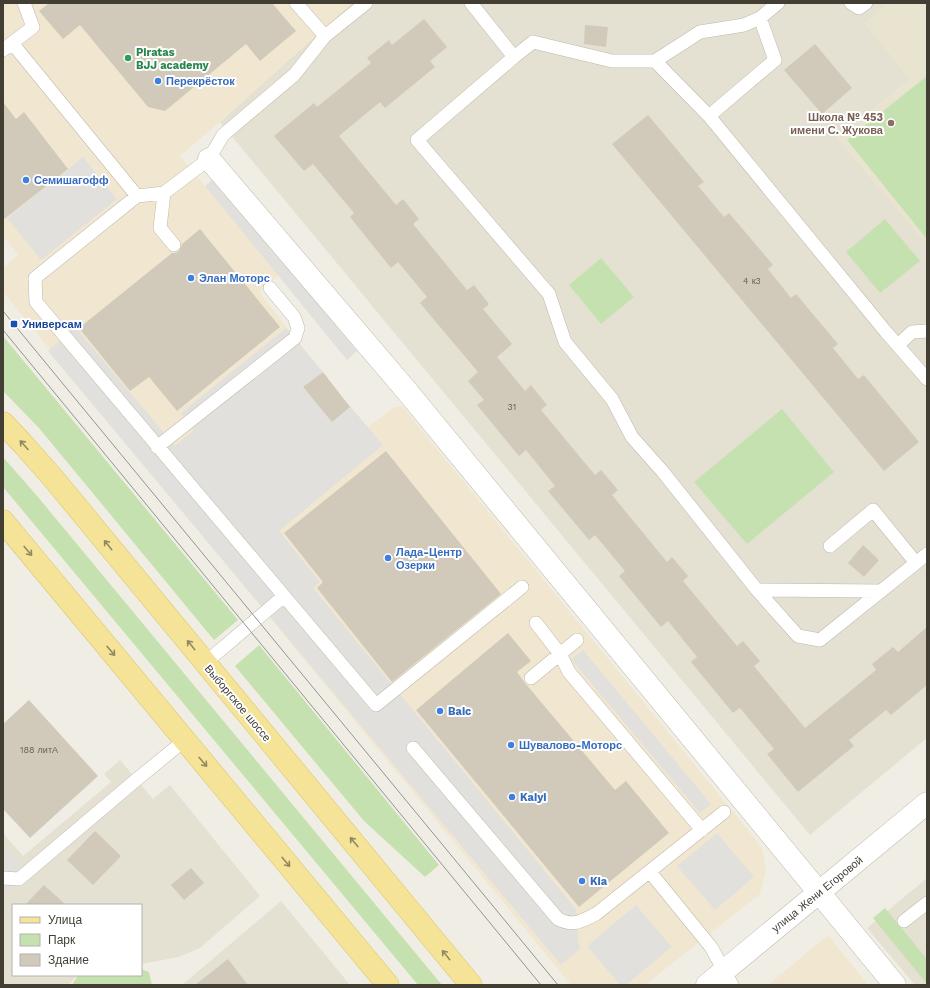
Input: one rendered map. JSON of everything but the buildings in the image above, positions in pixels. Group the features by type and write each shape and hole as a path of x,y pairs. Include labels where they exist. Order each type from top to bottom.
{"main road":[{"name":"Выборгское шоссе","path":"3,423 53,478 470,985"},
{"path":"3,521 388,985"}],"street":[{"path":"208,159 406,390 895,985"},
{"name":"улица Жени Егоровой","path":"707,985 728,978 819,892 927,803"}],"lane":[{"path":"24,3 33,26 8,46 137,196"},
{"path":"296,3 325,36"},
{"path":"366,3 325,36 294,75 223,135 208,159 164,193 137,196 35,278 36,302 376,705 522,587"},
{"path":"471,3 514,57"},
{"path":"778,3 760,18 744,25 700,32 655,61 612,60 533,42 417,140 549,294 565,342 612,399 632,437 663,472 757,590 798,636 820,640 927,554"},
{"path":"851,3 859,8 866,3"},
{"path":"709,116 775,60 760,18"},
{"path":"655,61 709,116 927,379"},
{"path":"164,193 160,228 174,245"},
{"path":"157,447 295,338 298,328 294,317 270,288"},
{"path":"898,345 912,332 927,331"},
{"path":"830,546 873,510 916,563"},
{"path":"757,590 881,591"},
{"path":"205,663 284,596"},
{"path":"536,624 560,654 569,672 702,830"},
{"path":"530,678 577,640"},
{"path":"3,878 19,879 185,740"},
{"path":"413,748 558,919 566,923 578,923 596,914 724,812"},
{"path":"650,872 711,947 728,978"},
{"path":"904,921 927,902"}],"shaded area":[{"path":"3,3 352,3 180,156 279,275 259,292 350,407 368,427 393,408 402,406 757,841 763,851 766,870 760,894 645,985 571,985 3,292 3,268 18,255 3,236"},
{"path":"352,3 927,3 927,738 810,835 220,122"},
{"name":"Школа № 453 имени С. Жукова","path":"887,3 927,3 927,245 836,138 909,79 864,23"},
{"path":"83,157 117,199 41,260 7,218"},
{"path":"214,178 357,351 347,360 205,186"},
{"path":"75,327 175,446 194,430 181,413 286,328 323,372 303,388 326,414 344,399 383,445 279,531 320,582 313,588 576,909 580,949 561,965 48,351"},
{"path":"583,650 711,804 700,813 571,659"},
{"path":"120,760 153,799 170,785 260,896 200,948 179,957 142,964 142,904 12,904 12,976 77,976 68,985 3,985 3,833 23,856 111,782 104,774"},
{"path":"717,833 754,877 715,910 677,866"},
{"path":"3,845 28,876 3,896"},
{"path":"927,878 927,985 915,985 867,928"},
{"path":"281,901 350,985 182,985"},
{"path":"636,905 672,947 626,985 620,985 587,946"},
{"path":"828,935 868,985 768,985"}],"green space":[{"path":"927,76 927,239 847,140"},
{"path":"885,219 920,261 880,293 846,252"},
{"path":"601,258 634,297 601,324 569,285"},
{"path":"3,336 238,620 214,640 39,428 3,391"},
{"path":"782,409 834,472 747,544 694,482"},
{"path":"3,457 38,497 442,985 418,985 3,487"},
{"path":"259,645 439,865 425,877 364,821 235,666"},
{"path":"885,908 927,959 927,984 873,918"},
{"path":"142,969 149,972 152,985 72,985 77,976 142,976"}],"tram line":[{"path":"3,311 558,985"},
{"path":"3,330 541,985"}],"place":[{"name":"Piratas BJJ academy","path":"128,58"},
{"name":"Перекрёсток","path":"158,81"},
{"name":"Школа № 453 имени С. Жукова","path":"891,123"},
{"name":"Семишагофф","path":"26,180"},
{"name":"Элан Моторс","path":"191,278"},
{"name":"Универсам","path":"14,324"},
{"name":"Лада-Центр Озерки","path":"388,558"},
{"name":"Baic","path":"440,711"},
{"name":"Шувалово-Моторс","path":"511,745"},
{"name":"Kaiyi","path":"512,797"},
{"name":"Kia","path":"582,881"}]}
